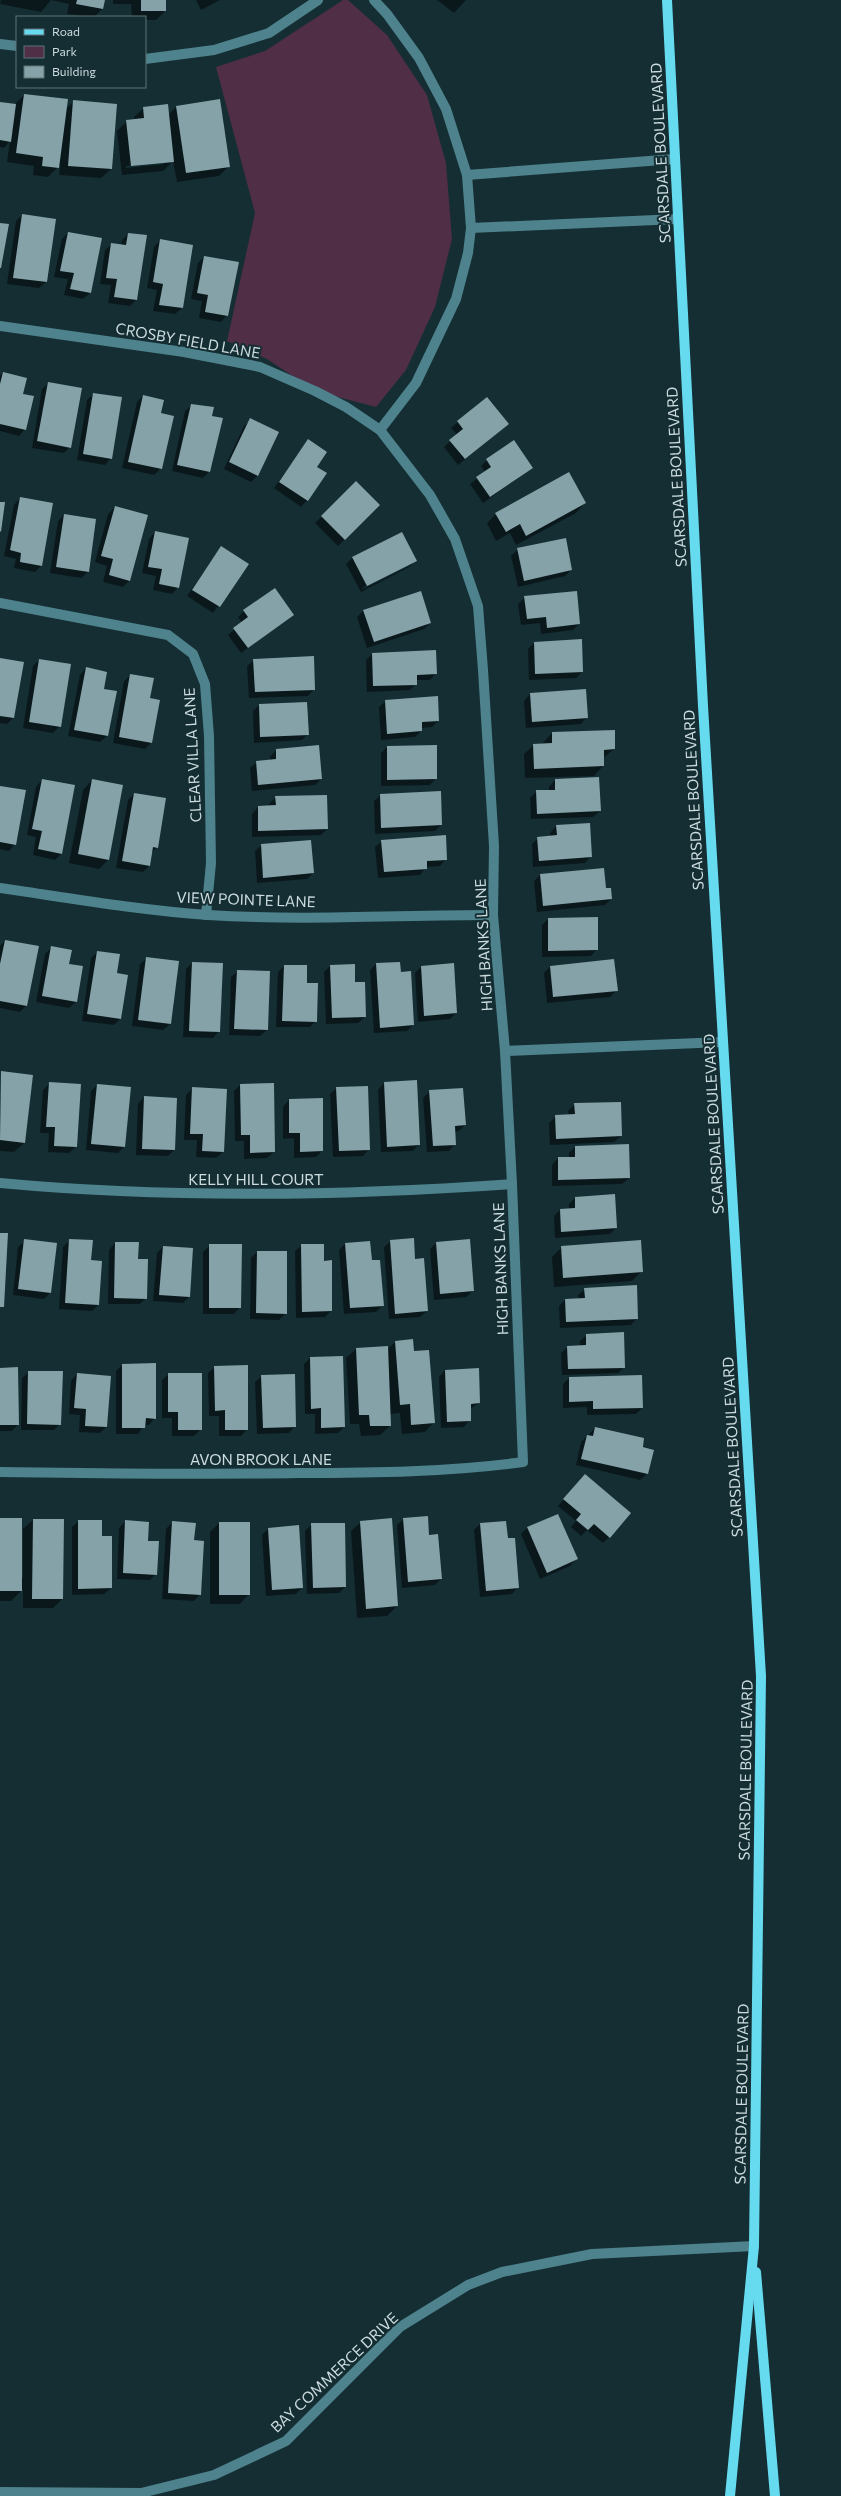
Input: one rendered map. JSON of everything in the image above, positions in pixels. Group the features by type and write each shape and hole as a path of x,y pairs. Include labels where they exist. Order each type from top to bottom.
{"main road":[{"name":"SCARSDALE BOULEVARD","path":"667,0 703,706 761,1676 754,2246 730,2496"},
{"name":"SCARSDALE BOULEVARD","path":"754,2246 774,2496"}],"street":[{"path":"146,59 214,50 269,33 318,0"},
{"path":"374,0 387,14 419,58 446,109 467,175 471,228 468,253 456,300 416,383 380,430"},
{"path":"0,44 16,46"},
{"path":"467,175 675,159"},
{"path":"471,228 678,219"},
{"name":"CROSBY FIELD LANE","path":"0,326 184,352 260,367 340,404 380,430"},
{"name":"HIGH BANKS LANE","path":"380,430 430,495 455,539 478,606 494,846 493,915 505,1051 512,1184 523,1462"},
{"name":"CLEAR VILLA LANE","path":"0,603 168,635 193,654 205,684 209,736 211,863 206,915"},
{"name":"VIEW POINTE LANE","path":"0,888 114,905 206,915 342,918 493,915"},
{"path":"505,1051 723,1042"},
{"name":"KELLY HILL COURT","path":"0,1183 157,1194 236,1195 343,1193 512,1184"},
{"name":"AVON BROOK LANE","path":"0,1472 203,1474 374,1473 476,1468 523,1462"},
{"name":"BAY COMMERCE DRIVE","path":"0,2492 141,2493 214,2475 286,2441 400,2327 468,2285 502,2272 592,2254 754,2246"}],"green space":[{"path":"343,0 348,0 387,35 427,95 446,163 452,239 435,307 406,370 376,407 315,391 267,359 227,341 255,213 216,67 265,51"}],"building":[{"path":"77,0 105,0 103,9 76,4"},
{"path":"141,0 166,0 166,11 141,11"},
{"path":"24,94 68,99 59,168 42,166 43,157 16,153"},
{"path":"220,99 230,167 186,173 176,106"},
{"path":"73,100 117,104 112,169 68,166"},
{"path":"0,102 16,104 11,142 0,140"},
{"path":"168,104 174,162 131,166 126,120 144,118 143,107"},
{"path":"22,214 56,219 47,282 13,278"},
{"path":"0,223 9,224 1,268 0,268"},
{"path":"68,232 102,238 91,293 70,289 74,273 60,271"},
{"path":"128,233 147,235 137,300 114,297 117,279 106,278 111,243 126,245"},
{"path":"160,239 193,245 183,308 159,305 163,284 153,282"},
{"path":"204,256 239,262 228,316 205,312 208,295 197,293"},
{"path":"3,372 27,378 23,394 34,396 26,430 0,424 0,384"},
{"path":"48,382 82,388 71,448 37,441"},
{"path":"93,393 122,397 112,459 83,454"},
{"path":"143,395 164,400 161,413 174,416 162,469 128,462"},
{"path":"487,397 509,424 465,459 449,440 463,429 457,421"},
{"path":"191,404 214,407 212,416 223,418 210,472 177,465"},
{"path":"250,418 279,432 258,476 229,462"},
{"path":"308,439 327,452 317,467 327,473 308,501 279,482"},
{"path":"514,440 533,468 490,497 476,477 491,467 486,459"},
{"path":"569,472 586,503 526,536 520,524 506,532 495,513"},
{"path":"356,481 380,505 345,540 321,516"},
{"path":"20,497 53,503 42,566 20,562 21,553 10,550"},
{"path":"0,502 5,502 1,532 0,531"},
{"path":"115,506 148,515 130,581 109,575 113,559 101,556"},
{"path":"64,514 96,519 89,572 56,567"},
{"path":"155,531 189,538 179,588 159,584 162,569 148,567"},
{"path":"402,532 417,561 367,586 352,557"},
{"path":"566,538 572,570 524,581 517,548"},
{"path":"221,546 249,564 220,607 192,590"},
{"path":"275,588 294,615 248,648 233,628 248,617 243,610"},
{"path":"421,591 431,623 374,642 363,610"},
{"path":"577,591 580,624 547,628 546,617 527,619 524,596"},
{"path":"582,639 583,672 535,674 534,642"},
{"path":"436,650 437,674 417,675 417,685 373,686 372,653"},
{"path":"314,656 315,690 255,692 253,659"},
{"path":"0,658 24,662 14,718 0,716"},
{"path":"39,659 71,664 61,727 29,722"},
{"path":"86,667 107,672 104,689 117,691 108,736 74,730"},
{"path":"130,674 154,678 150,698 160,700 152,743 119,737"},
{"path":"586,689 588,718 532,722 530,693"},
{"path":"438,696 439,721 422,722 422,731 387,734 385,700"},
{"path":"307,702 309,735 260,737 259,704"},
{"path":"615,730 615,749 604,750 604,766 534,769 533,744 552,743 552,732"},
{"path":"319,745 322,779 258,785 256,761 276,759 276,749"},
{"path":"437,745 437,779 387,780 387,746"},
{"path":"599,777 601,811 537,814 536,790 555,790 555,779"},
{"path":"42,779 75,785 62,854 38,849 42,831 32,829"},
{"path":"92,779 123,785 109,860 78,854"},
{"path":"0,786 26,790 16,845 0,842"},
{"path":"441,791 442,825 381,828 380,794"},
{"path":"134,793 166,798 158,848 153,847 150,866 122,861"},
{"path":"327,795 328,829 258,831 258,806 276,805 275,796"},
{"path":"590,823 592,857 539,861 537,837 557,835 556,825"},
{"path":"446,835 447,860 427,861 427,869 384,872 381,840"},
{"path":"311,840 314,873 263,878 261,844"},
{"path":"604,868 606,888 611,888 612,899 543,906 540,874"},
{"path":"598,917 598,950 548,951 548,918"},
{"path":"5,940 39,946 27,1006 0,1001 0,964"},
{"path":"51,946 72,950 69,964 83,966 77,1002 42,996"},
{"path":"97,951 120,954 117,973 128,975 121,1019 87,1014"},
{"path":"146,957 179,961 171,1024 138,1020"},
{"path":"614,959 618,991 553,997 550,966"},
{"path":"192,962 223,963 220,1032 189,1031"},
{"path":"400,962 401,972 411,971 414,1025 380,1028 376,963"},
{"path":"454,963 457,1013 424,1016 421,966"},
{"path":"355,964 355,982 365,982 366,1017 332,1018 330,965"},
{"path":"284,965 307,965 307,983 318,983 317,1022 282,1021"},
{"path":"237,970 270,971 268,1030 234,1029"},
{"path":"1,1071 33,1075 25,1143 0,1140"},
{"path":"417,1080 420,1145 387,1147 384,1082"},
{"path":"49,1082 81,1084 77,1147 54,1146 55,1127 46,1127"},
{"path":"274,1083 275,1152 250,1153 250,1135 241,1135 240,1084"},
{"path":"97,1084 131,1087 125,1147 91,1144"},
{"path":"368,1086 370,1150 339,1151 336,1087"},
{"path":"192,1087 227,1089 224,1152 202,1151 203,1134 190,1134"},
{"path":"463,1088 466,1125 455,1126 456,1145 433,1146 429,1090"},
{"path":"144,1096 177,1098 175,1150 142,1149"},
{"path":"323,1098 323,1151 300,1152 300,1133 289,1133 289,1099"},
{"path":"621,1102 622,1136 556,1139 555,1115 575,1114 574,1103"},
{"path":"629,1144 630,1178 558,1180 558,1157 575,1157 575,1146"},
{"path":"615,1194 617,1228 561,1232 560,1209 575,1208 575,1197"},
{"path":"0,1233 8,1233 4,1307 0,1307"},
{"path":"414,1238 415,1259 424,1258 428,1311 395,1314 390,1240"},
{"path":"24,1239 57,1243 51,1293 18,1289"},
{"path":"69,1239 93,1240 91,1260 102,1261 99,1305 65,1303"},
{"path":"470,1239 474,1291 440,1294 436,1242"},
{"path":"641,1240 643,1272 563,1278 561,1246"},
{"path":"370,1241 372,1260 380,1260 384,1306 350,1308 345,1243"},
{"path":"115,1242 139,1242 138,1259 148,1259 147,1299 114,1298"},
{"path":"209,1244 242,1244 241,1308 209,1308"},
{"path":"301,1244 324,1244 324,1261 332,1260 332,1311 302,1312"},
{"path":"163,1246 193,1248 190,1297 159,1295"},
{"path":"257,1251 287,1251 287,1314 256,1313"},
{"path":"637,1285 638,1319 566,1322 565,1299 585,1298 584,1288"},
{"path":"624,1332 625,1368 568,1369 567,1346 586,1345 586,1334"},
{"path":"413,1339 414,1351 429,1350 435,1423 411,1425 410,1404 400,1405 395,1341"},
{"path":"388,1346 391,1426 370,1426 369,1415 359,1415 356,1348"},
{"path":"343,1356 345,1427 321,1428 321,1408 311,1409 310,1357"},
{"path":"156,1363 156,1419 146,1418 145,1428 122,1428 122,1364"},
{"path":"248,1365 248,1430 225,1430 225,1410 215,1411 214,1366"},
{"path":"18,1367 19,1425 0,1425 0,1368"},
{"path":"479,1368 480,1403 471,1404 471,1421 447,1422 445,1370"},
{"path":"28,1371 63,1371 61,1425 27,1424"},
{"path":"77,1373 111,1376 107,1427 85,1426 86,1409 74,1408"},
{"path":"168,1373 202,1373 202,1430 178,1430 178,1412 168,1412"},
{"path":"295,1374 296,1427 263,1428 261,1375"},
{"path":"642,1375 643,1408 593,1409 593,1401 569,1402 569,1377"},
{"path":"595,1427 644,1438 643,1447 654,1450 648,1474 581,1459 587,1435 593,1436"},
{"path":"585,1474 631,1513 610,1538 594,1524 588,1530 576,1520 581,1514 563,1499"},
{"path":"558,1514 578,1559 547,1573 527,1527"},
{"path":"428,1516 429,1535 438,1534 442,1579 408,1582 403,1518"},
{"path":"0,1518 22,1518 22,1591 0,1591"},
{"path":"392,1518 398,1606 366,1609 360,1521"},
{"path":"33,1519 64,1519 63,1599 32,1599"},
{"path":"78,1520 102,1520 102,1536 112,1536 112,1588 78,1589"},
{"path":"125,1520 149,1522 148,1541 159,1541 157,1575 123,1573"},
{"path":"172,1521 196,1523 194,1540 204,1541 201,1595 168,1593"},
{"path":"506,1521 508,1538 515,1538 519,1588 486,1591 480,1523"},
{"path":"219,1522 250,1522 250,1595 219,1595"},
{"path":"311,1523 345,1523 346,1587 313,1588"},
{"path":"299,1525 303,1588 272,1590 268,1528"}]}
